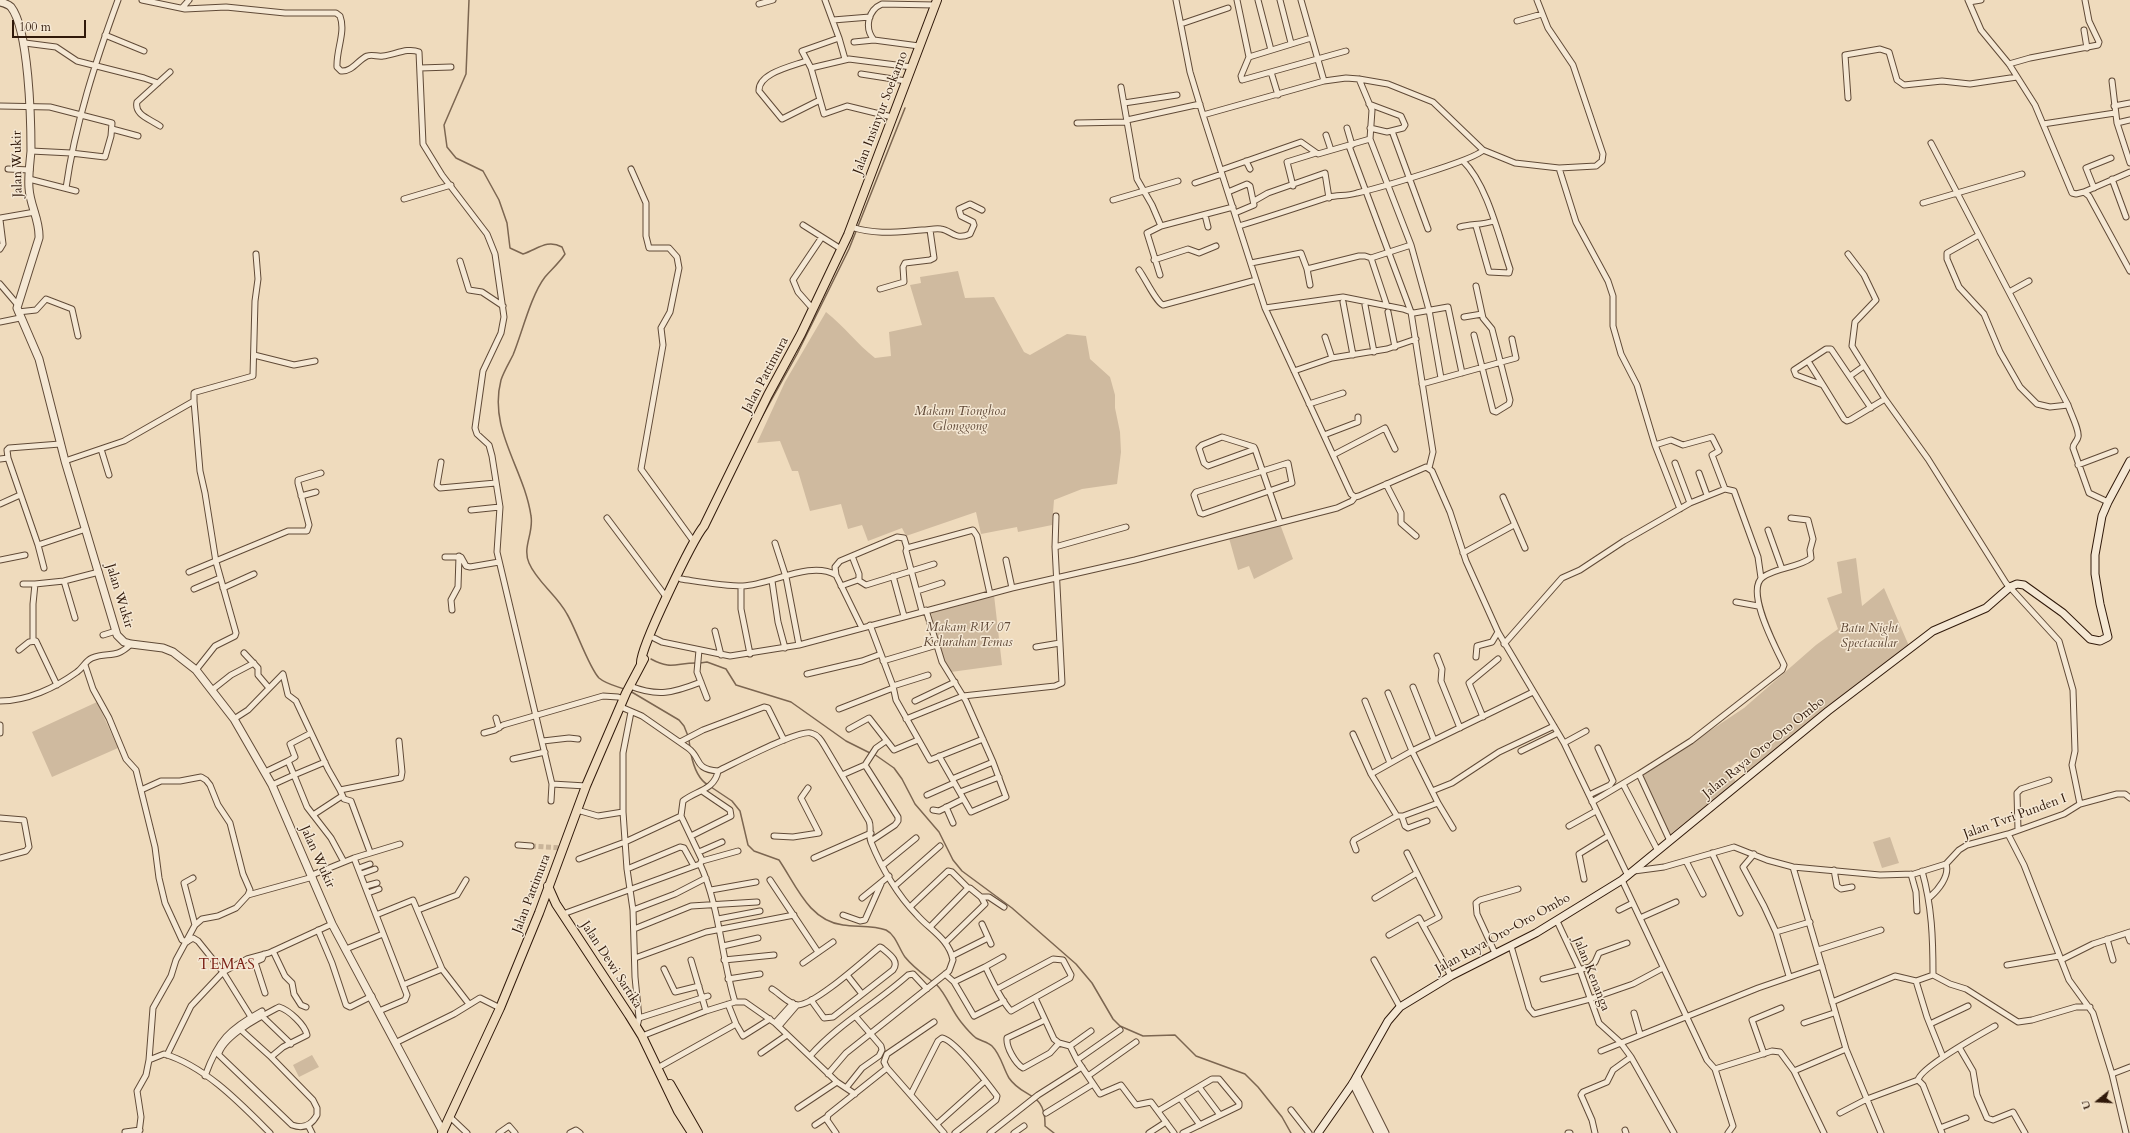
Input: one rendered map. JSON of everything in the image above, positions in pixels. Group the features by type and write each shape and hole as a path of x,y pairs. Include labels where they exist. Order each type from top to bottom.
{"main road":[{"name":"Jalan Insinyur Soekarno","path":"853,230 892,117 936,2"},
{"name":"Jalan Pattimura","path":"641,663 640,659 694,542 704,526 768,395 813,309 841,249 853,230"},
{"name":"Jalan Pattimura","path":"443,1133 500,1008 539,913 586,786 628,704 641,663 658,640 681,578 704,531 704,526"},
{"name":"Jalan Dewi Sartika","path":"548,886 556,904 642,1036 658,1072 680,1109 698,1133"},
{"path":"539,913 543,907 548,906 563,914"},
{"name":"Jalan Dewi Sartika","path":"652,1058 661,1066 692,1133"}],"street":[{"path":"66,188 71,153 105,35 118,0"},
{"path":"144,0 182,8 208,9 226,7 285,13 310,12 339,15 342,22 337,67 341,72 350,69 359,61 370,55 384,56 417,51 420,54 424,144 442,175 451,185 493,244 504,318 501,333 482,375 475,428 477,434 489,446 500,507 497,544 499,562 543,741 552,784 551,801"},
{"path":"182,8 189,0"},
{"path":"226,7 229,0"},
{"path":"759,4 773,0"},
{"path":"825,0 839,38 844,59"},
{"path":"1176,0 1190,72 1265,308 1351,494 1355,497"},
{"path":"1237,0 1249,57 1241,79 1346,51"},
{"path":"1258,0 1271,50"},
{"path":"1280,0 1290,44"},
{"path":"1301,0 1324,81"},
{"path":"1203,115 1324,81 1346,78 1359,79 1388,84 1433,102 1483,150 1515,163 1559,168 1596,166 1603,158 1573,64 1548,28 1537,0"},
{"path":"1981,0 1969,1 1981,30 2009,64 2030,95 2072,193 2076,194 2084,192 2130,172"},
{"path":"2009,64 2030,58 2098,46 2099,42 2090,21 2085,0"},
{"name":"Jalan Wukir","path":"0,2 7,4 12,9 25,43 31,151 29,179 30,201 39,223 39,238 17,304 19,315 39,359 48,388 60,444 116,631 120,639 131,644 163,648 173,652 196,670 234,719 272,785 332,924 372,996 443,1133"},
{"path":"874,40 869,29 870,17 874,7 882,4 936,2"},
{"path":"1181,24 1228,8"},
{"path":"1516,21 1542,14"},
{"path":"833,20 870,17"},
{"path":"2084,30 2087,48"},
{"path":"105,35 144,51"},
{"path":"839,38 803,49 802,52 806,62 811,68 825,115 847,106 892,117"},
{"path":"1249,57 1311,38"},
{"path":"854,42 874,40 919,46"},
{"path":"25,43 56,47 77,61 158,83"},
{"path":"1848,98 1845,55 1880,49 1889,52 1897,80 1904,85 1950,81 1970,84 2017,77"},
{"path":"811,68 844,59 912,66"},
{"path":"806,62 768,75 759,87 759,91 782,119 820,100"},
{"path":"420,68 451,67"},
{"path":"160,126 137,112 135,107 137,102 170,72"},
{"path":"1271,72 1278,94"},
{"path":"861,74 906,81"},
{"path":"1359,79 1372,113 1370,139 1386,184 1411,245 1430,310 1442,378"},
{"path":"2112,81 2117,123 2130,163"},
{"path":"1121,88 1137,179 1142,191 1152,205 1161,226"},
{"path":"1124,103 1177,95"},
{"path":"2114,106 2130,103"},
{"path":"1077,122 1127,121 1200,104"},
{"path":"1369,104 1402,117 1404,127 1392,131 1382,132 1370,128"},
{"path":"0,106 54,108 111,121 112,129 104,157 71,153 31,151"},
{"path":"2043,124 2115,113"},
{"path":"2117,123 2130,120"},
{"path":"1347,128 1350,145 1365,191 1390,252 1412,312 1432,452 1429,468 1432,471 1450,512 1463,553 1498,632 1564,743 1608,836 1625,878 1633,903 1663,968 1707,1060 1715,1069 1733,1126 1728,1133"},
{"path":"112,129 138,136"},
{"path":"1392,131 1428,229"},
{"path":"1326,135 1331,150"},
{"path":"1293,186 1287,162 1370,139"},
{"path":"1194,183 1246,161 1302,142 1316,153"},
{"path":"1931,143 2068,405 2078,433 2078,439 2073,444 2073,448 2089,493 2108,502"},
{"path":"1239,226 1329,198 1365,191 1410,178 1463,161 1479,154 1483,150"},
{"path":"2094,188 2086,168 2111,158"},
{"path":"1246,161 1250,170"},
{"path":"1463,161 1474,174 1494,221 1510,269 1509,273 1489,272 1476,226"},
{"path":"1559,168 1576,222 1608,281 1613,296 1613,326 1619,347 1637,385 1655,445 1680,509"},
{"path":"8,169 30,170"},
{"path":"631,169 646,203 646,236 649,248 668,248 677,257 679,268 670,312 661,328 663,345 641,469 694,542"},
{"path":"1254,201 1268,193 1293,186 1325,173 1329,198"},
{"path":"1923,203 2022,174"},
{"path":"29,179 76,191"},
{"path":"2112,179 2126,217"},
{"path":"1114,200 1178,181"},
{"path":"1228,192 1248,184 1250,186 1254,205 1235,213"},
{"path":"404,199 451,185"},
{"path":"2084,192 2091,198 2130,271"},
{"path":"853,230 876,233 941,229 951,235 966,236 971,233 974,225 973,222 961,216 959,209 970,204 982,210"},
{"path":"1160,275 1154,260 1147,233 1161,226 1233,207"},
{"path":"0,249 4,244 0,219 35,212"},
{"path":"1205,215 1208,227"},
{"path":"1460,228 1471,224 1476,226 1494,221"},
{"path":"803,225 841,249"},
{"path":"880,289 904,282 903,267 905,264 932,260 934,253 930,230"},
{"path":"1979,235 1947,253 1947,259 1959,287 1984,314 2000,352 2020,387 2028,396 2042,405 2068,405"},
{"path":"813,309 798,292 793,280 822,237"},
{"path":"1307,269 1359,256 1371,258 1411,245"},
{"path":"1154,260 1188,250 1199,253 1216,246"},
{"path":"1251,263 1299,252 1302,253 1310,285"},
{"path":"196,670 215,646 235,636 236,633 216,562 206,493 200,471 194,393 253,376 255,301 258,279 256,254"},
{"path":"1848,254 1866,280 1876,300 1854,322 1852,346 1885,399 1928,459 2010,587 2059,641 2073,690 2074,751 2072,765 2080,804"},
{"path":"1371,258 1387,306"},
{"path":"460,261 469,290 482,292 503,306"},
{"path":"1139,270 1150,286 1156,301 1163,305 1256,280"},
{"path":"2009,292 2029,281"},
{"path":"0,284 17,304"},
{"path":"1474,335 1493,411 1496,412 1510,403 1492,329 1484,320 1476,286"},
{"path":"1265,308 1343,297 1387,306 1416,314 1448,307 1450,309 1462,373"},
{"path":"0,322 36,310 46,299 72,309 78,336"},
{"path":"1343,302 1353,355"},
{"path":"1365,305 1374,352"},
{"path":"1388,312 1395,347"},
{"path":"1464,317 1482,314"},
{"path":"1325,337 1332,358"},
{"path":"1294,371 1332,358 1374,352 1395,347 1416,339"},
{"path":"1422,384 1517,357 1512,339"},
{"path":"1823,386 1795,374 1795,369 1829,348 1871,408"},
{"path":"254,355 294,365 315,361"},
{"path":"1808,361 1845,420 1850,420 1885,399"},
{"path":"1850,376 1864,366"},
{"path":"1309,404 1343,394"},
{"path":"65,461 124,441 194,401"},
{"path":"1324,435 1358,422 1358,417"},
{"path":"1333,455 1386,428 1395,449"},
{"path":"1255,449 1208,466 1204,463 1199,448 1202,445 1223,437 1251,446 1255,449 1280,522"},
{"path":"1655,445 1671,440 1683,445 1712,437 1719,451 1712,455 1725,489"},
{"path":"44,568 38,545 8,458 7,450 9,448 60,444"},
{"path":"101,449 109,474"},
{"path":"2078,465 2115,451"},
{"path":"0,459 8,458"},
{"path":"2010,587 2018,584 2024,585 2063,613 2090,639 2100,641 2108,637 2099,600 2095,561 2102,516 2130,461"},
{"path":"441,462 437,485 440,488 496,483"},
{"path":"1675,463 1690,503"},
{"path":"1288,464 1292,482 1270,491 1201,514 1194,495 1196,492 1263,470 1288,464"},
{"path":"658,640 721,655 750,654 799,645 1012,588 1337,508 1352,501 1355,497 1426,467 1429,468"},
{"path":"189,572 288,531 307,531 309,525 298,480 320,473"},
{"path":"1699,473 1707,495"},
{"path":"1386,484 1401,513 1401,523 1416,536"},
{"path":"1504,644 1562,578 1580,570 1624,541 1690,503 1725,489 1731,489 1737,494 1758,558 1761,578 1758,584 1758,606 1784,665 1782,670 1691,741 1592,802"},
{"path":"301,496 316,492"},
{"path":"0,504 20,495"},
{"path":"1503,497 1525,548"},
{"path":"471,510 500,507"},
{"path":"906,719 962,696 1060,685 1062,683 1063,676 1055,547 1056,516"},
{"path":"607,518 667,598"},
{"path":"1761,578 1812,557 1810,550 1813,539 1808,520 1792,518"},
{"path":"1463,553 1514,525"},
{"path":"1055,547 1126,527"},
{"path":"38,545 86,529"},
{"path":"1768,530 1782,569"},
{"path":"907,548 974,531 977,536 990,594"},
{"path":"862,628 836,575 835,568 837,563 901,536 904,538 917,591 942,662 955,682 983,739 1006,797 972,812 939,756"},
{"path":"775,543 786,577 799,645"},
{"path":"0,560 25,555"},
{"path":"459,556 467,567 499,562"},
{"path":"446,557 459,556"},
{"path":"452,610 451,600 458,587 459,556"},
{"path":"852,556 859,574 859,580"},
{"path":"1006,560 1012,588"},
{"path":"841,586 856,580 859,580 866,585 934,564"},
{"path":"681,578 742,586 772,581 804,571 828,572 836,575"},
{"path":"23,584 64,581 99,572"},
{"path":"223,588 254,574"},
{"path":"893,576 904,616"},
{"path":"194,589 220,578"},
{"path":"64,581 75,618"},
{"path":"772,581 778,622 785,648"},
{"path":"917,591 942,583"},
{"path":"33,641 33,604 35,584"},
{"path":"742,586 741,609 750,654"},
{"name":"Jalan Raya Oro-Oro Ombo","path":"1318,1133 1355,1080 1388,1021 1400,1007 1451,976 1557,921 1625,878 1828,712 1933,631 1986,608 2010,587"},
{"path":"1736,602 1758,606"},
{"path":"870,625 893,687 896,700 930,760 983,739"},
{"path":"104,635 116,631"},
{"path":"715,631 721,655"},
{"path":"1476,657 1479,644 1492,642 1498,632"},
{"path":"19,650 27,643 33,641 38,643 57,685"},
{"path":"1036,647 1060,643"},
{"path":"0,701 25,697 57,685 94,657 116,655 124,651 131,644"},
{"path":"883,661 937,645"},
{"path":"699,650 697,664 701,682 707,698"},
{"path":"244,653 250,662 254,664 258,670 258,675 269,688"},
{"path":"807,674 847,665 881,654"},
{"path":"1437,656 1441,667 1441,681 1460,728"},
{"path":"1483,717 1469,683 1498,659"},
{"path":"212,690 231,675 254,664"},
{"path":"85,665 93,689 109,718 126,759 136,770 166,903 182,940 187,942 195,939 223,972 251,1017"},
{"path":"234,719 248,710 282,674 288,694 296,701 344,800 351,801 370,852"},
{"path":"839,709 893,687 928,675"},
{"path":"628,704 651,693 662,694 682,690 701,682"},
{"path":"915,701 955,682"},
{"path":"1413,687 1434,740"},
{"path":"1371,774 1434,740 1533,692"},
{"path":"1388,693 1412,752 1438,803 1453,828"},
{"path":"484,733 499,728 503,725 603,696 618,696 642,716 690,749 702,767 718,771 802,733 810,732 816,735 824,745 869,821 871,841 883,865 910,907 946,942 952,956 952,967 945,974 846,1053 828,1074"},
{"path":"1365,702 1390,763"},
{"path":"628,704 623,753 623,812 627,869 633,910 639,1018 637,1028"},
{"path":"680,742 688,737 764,707 768,708 784,740"},
{"path":"496,718 499,728"},
{"path":"849,729 869,718 886,741 896,750 918,740"},
{"path":"0,725 0,733"},
{"path":"1432,791 1452,782 1498,752 1554,726"},
{"path":"1564,743 1586,731"},
{"path":"265,772 295,757 290,744 311,733"},
{"path":"1522,751 1558,733"},
{"path":"1353,734 1371,774 1405,826 1408,828 1427,821"},
{"path":"543,741 569,738 578,739"},
{"path":"340,790 401,778 402,772 399,741"},
{"path":"842,775 865,765 868,758 876,748 886,741"},
{"path":"1589,796 1610,785 1613,781 1598,748"},
{"path":"513,759 545,752"},
{"path":"288,761 313,815 331,838 344,862"},
{"path":"272,785 325,762"},
{"path":"927,794 993,762"},
{"path":"865,765 898,817 898,822 895,825 871,841"},
{"path":"718,771 714,782 702,791 682,802 681,816 699,852 701,863 711,890 720,928 728,980 735,1002"},
{"path":"1639,774 1670,841"},
{"path":"125,1132 140,1132 141,1117 137,1090 146,1075 149,1060 152,1008 195,925 202,919 218,916 236,908 248,895 250,886 244,876 230,823 218,805 208,782 201,777 180,781 162,781 141,790"},
{"path":"960,792 999,777"},
{"path":"2018,830 2017,793 2021,789 2049,780"},
{"path":"552,784 586,786"},
{"path":"1623,784 1658,851"},
{"path":"774,836 793,837 819,833 801,798 808,788"},
{"path":"691,836 731,816 730,810 702,791"},
{"name":"Jalan Tvri Punden I","path":"1634,871 1653,869 1734,847 1794,867 1880,875 1911,874 1946,864 1959,850 1967,845 2008,834 2064,814 2080,804 2117,794 2125,794 2130,798"},
{"path":"313,815 342,796"},
{"path":"933,810 937,811 964,799"},
{"path":"1356,850 1353,842 1354,840 1399,816 1438,803"},
{"path":"946,807 953,824"},
{"path":"577,810 598,816 623,812"},
{"path":"1569,826 1596,811"},
{"path":"579,859 626,842 681,816"},
{"path":"0,818 24,820 29,847 26,851 0,858"},
{"path":"814,858 871,833"},
{"path":"2008,834 2024,864 2060,958 2075,990 2090,1007 2093,1013 2112,1074 2126,1133"},
{"path":"1584,879 1579,854 1608,836"},
{"path":"883,865 916,838"},
{"path":"699,852 722,842"},
{"path":"248,895 312,876 370,852 400,844"},
{"path":"518,845 531,846"},
{"path":"896,886 940,846"},
{"path":"627,869 680,847 684,848 694,866"},
{"path":"563,914 630,891 701,863 738,851"},
{"path":"1407,853 1439,917 1424,925"},
{"path":"1712,853 1740,913"},
{"path":"1754,854 1743,867 1776,932 1789,976"},
{"path":"354,858 366,886 407,998 379,1011"},
{"path":"1648,859 1653,869"},
{"path":"1686,861 1703,894"},
{"path":"359,868 370,864"},
{"path":"1930,897 1937,891 1943,880 1947,871 1946,864"},
{"path":"1794,867 1818,950 1834,1013 1846,1050 1881,1133"},
{"path":"361,874 375,869"},
{"path":"1834,870 1837,886 1841,889 1852,887"},
{"path":"910,907 948,871 952,872 968,888 981,896 985,904 946,942"},
{"path":"1922,872 1930,897 1933,930 1933,975"},
{"path":"1375,898 1417,873"},
{"path":"1911,874 1916,892 1918,911"},
{"path":"862,898 890,876"},
{"path":"193,878 184,883 195,925"},
{"path":"633,910 675,894 706,878"},
{"path":"418,910 457,895 466,880"},
{"path":"770,880 818,952"},
{"path":"711,890 756,882"},
{"path":"366,886 377,883"},
{"path":"843,915 860,921 865,920 881,884"},
{"path":"930,927 968,888"},
{"path":"368,893 379,889"},
{"path":"1495,953 1477,914 1476,903 1480,900 1518,889"},
{"path":"981,896 989,897 1004,907"},
{"path":"376,916 412,900 418,910 442,969 469,1004"},
{"path":"634,929 687,907 757,902"},
{"path":"1640,918 1676,902"},
{"path":"1619,910 1633,903"},
{"path":"718,919 760,911"},
{"path":"635,958 720,928 794,915"},
{"path":"1389,935 1418,918 1424,925 1451,976"},
{"name":"Jalan Kenanga","path":"1557,921 1580,970 1599,1023 1620,1042 1674,1133"},
{"path":"1776,932 1810,922"},
{"path":"167,1055 191,1006 223,972 248,959 273,951 332,924"},
{"path":"982,924 991,944"},
{"path":"318,930 332,963 346,1005 350,1007 372,996"},
{"path":"1818,950 1881,930"},
{"path":"2007,966 2060,958 2093,944 2129,933 2130,941"},
{"path":"346,950 383,934"},
{"path":"723,946 758,938"},
{"path":"952,956 988,938"},
{"path":"2107,939 2113,960"},
{"path":"803,963 833,942"},
{"path":"1543,979 1580,970 1593,965 1599,953 1627,943"},
{"path":"1511,946 1529,1008 1532,1013 1537,1014 1590,999 1638,982 1663,968"},
{"path":"777,1024 795,1004 811,1000 847,975 880,947 896,962 896,966 893,970 828,1019 824,1018 811,1000"},
{"path":"273,951 285,976 292,983 294,994 301,1005 306,1007"},
{"path":"264,954 262,959 255,962 265,993"},
{"path":"724,960 774,955"},
{"path":"954,982 1003,957"},
{"path":"985,967 997,989 1004,1001 1011,1011 1071,977 1071,974 1061,959 1048,961 997,989"},
{"path":"691,960 706,1011"},
{"path":"1374,960 1385,984 1400,1007"},
{"path":"1601,1051 1640,1034 1789,976 1822,966"},
{"path":"403,984 442,969"},
{"path":"664,969 675,992 699,986"},
{"path":"728,980 760,974"},
{"path":"810,1056 828,1036 856,1017 911,974 927,989"},
{"path":"945,974 954,982 974,1016 1004,1001"},
{"path":"847,975 862,994"},
{"path":"1832,1002 1895,976 1916,981 1933,975 1947,983 1971,992 2018,1022 2032,1020 2076,1007 2090,1007"},
{"path":"1916,981 1930,1024 1943,1057"},
{"path":"772,989 795,1004"},
{"path":"639,1018 708,996"},
{"path":"395,1042 454,1014 469,1004 482,998 500,1008"},
{"path":"1035,998 1045,1020 1059,1043 1070,1046 1077,1060 1101,1094 1121,1085 1136,1105 1150,1101 1174,1133"},
{"path":"642,1036 706,1011 735,1002 745,1002 777,1024 828,1074 855,1094"},
{"path":"728,1004 736,1024 744,1036 770,1019"},
{"path":"1930,1024 1968,1006"},
{"path":"271,1057 283,1047 307,1035 300,1024 285,1010 279,1007 241,1030 223,1046 219,1055 292,1125 306,1126 312,1133"},
{"path":"1764,1054 1752,1020 1781,1008"},
{"path":"205,1076 214,1051 224,1037 238,1024 262,1011"},
{"path":"1634,1013 1640,1034"},
{"path":"1804,1023 1834,1013"},
{"path":"262,1017 291,1044"},
{"path":"846,1088 862,1068 881,1054 881,1046 869,1035 856,1017"},
{"path":"1045,1020 1007,1038 1007,1044 1018,1064 1023,1068 1050,1053 1059,1043"},
{"path":"934,1022 887,1054 884,1062 887,1068 944,1133"},
{"path":"661,1066 736,1024"},
{"path":"1840,1114 1867,1099 1918,1080 1922,1073 1943,1057 1995,1026"},
{"path":"241,1030 271,1057 313,1100 317,1108 317,1115 306,1126"},
{"path":"1077,1060 1120,1030"},
{"path":"1070,1046 1091,1031"},
{"path":"761,1052 787,1035"},
{"path":"911,1094 933,1049 942,1038 945,1038 960,1052 997,1096 996,1100 955,1133"},
{"path":"1088,1076 1136,1042"},
{"path":"1960,1047 1973,1071 1977,1095 1987,1118 1993,1120 2013,1112 2025,1133"},
{"path":"1794,1071 1846,1050"},
{"path":"1715,1069 1775,1051 1780,1052 1794,1071 1824,1133"},
{"path":"149,1060 160,1055 167,1055 205,1076 235,1098 270,1133"},
{"path":"1595,1133 1596,1129 1581,1095 1583,1092 1607,1082 1613,1070 1630,1057"},
{"path":"990,1133 1037,1096 1082,1067"},
{"path":"815,1125 887,1068"},
{"path":"2112,1074 2130,1068"},
{"path":"1158,1111 1212,1079 1218,1078 1239,1103 1239,1106 1183,1133"},
{"path":"1355,1080 1378,1133"},
{"path":"1355,1080 1384,1133"},
{"path":"1918,1080 1923,1085 1941,1131 1966,1118"},
{"path":"937,1124 985,1081"},
{"path":"798,1108 837,1082"},
{"path":"1046,1113 1093,1084"},
{"path":"1199,1087 1220,1115"},
{"path":"1180,1098 1200,1125"},
{"path":"1291,1110 1309,1133"},
{"path":"450,1116 467,1133"},
{"path":"827,1117 836,1133"},
{"path":"2124,1122 2130,1118"},
{"path":"1149,1133 1166,1122"},
{"path":"306,1126 307,1133"},
{"path":"499,1133 509,1126 515,1133"},
{"path":"1014,1133 1024,1126"},
{"path":"570,1133 576,1130 580,1133"}],"green space":[{"name":"Makam Tionghoa Glonggong","path":"958,271 965,298 994,297 1024,352 1030,355 1067,334 1086,336 1090,359 1110,377 1115,395 1115,408 1120,432 1121,452 1117,484 1082,489 1054,500 1052,525 1018,532 1017,527 981,534 976,512 906,536 902,528 868,541 862,525 848,529 841,504 810,511 798,471 792,471 780,441 757,443 785,382 826,312 875,358 891,356 889,332 922,325 910,285 921,283 920,277"},
{"path":"1280,524 1293,559 1254,579 1249,566 1238,570 1229,538"},
{"name":"Batu Night Spectacular","path":"1856,558 1862,606 1884,588 1909,646 1868,676 1748,772 1738,761 1729,769 1736,782 1669,835 1642,776 1744,708 1816,645 1838,629 1827,598 1842,593 1837,562"},
{"name":"Makam RW 07 Kelurahan Temas","path":"994,595 1002,665 951,672 940,652 931,613"},
{"path":"97,702 118,748 52,777 32,732"},
{"path":"1890,837 1899,863 1882,868 1873,842"},
{"path":"312,1055 319,1067 299,1077 293,1065"}],"waterway":[{"path":"469,0 466,74 444,125 447,147 456,158 483,171 499,200 507,223 510,248 523,254 547,244 552,244 562,247 565,254 545,277 535,294 513,355 501,380 498,398 499,416 503,432 508,449 522,482 531,516 527,557 537,576 563,607 595,673 605,682 624,689"},
{"path":"758,424 797,354 849,249 905,108"},
{"path":"651,659 669,665 696,663"},
{"path":"700,663 707,662 726,669 736,685 791,702 846,741 870,753"},
{"path":"630,691 679,720 684,726 688,736"},
{"path":"689,740 690,748"},
{"path":"691,754 701,779 708,785"},
{"path":"874,754 894,768 902,779 915,804 939,832 953,860 962,871 1012,908 1076,964 1092,983 1113,1019 1120,1026 1143,1036 1175,1035 1196,1056 1245,1074 1258,1087 1282,1117 1291,1133"},
{"path":"711,787 732,801 740,811 748,845 754,851 779,860 805,900 821,917 831,922 843,925 881,928 886,930 895,939 908,961 933,982"},
{"path":"936,984 968,1030 976,1038 989,1043 992,1046 1000,1057 1009,1078 1015,1085 1038,1101 1042,1107 1045,1126 1054,1133"}],"tunnel":[{"path":"531,846 562,848"}],"district":[{"name":"TEMAS","path":"227,966"}]}
